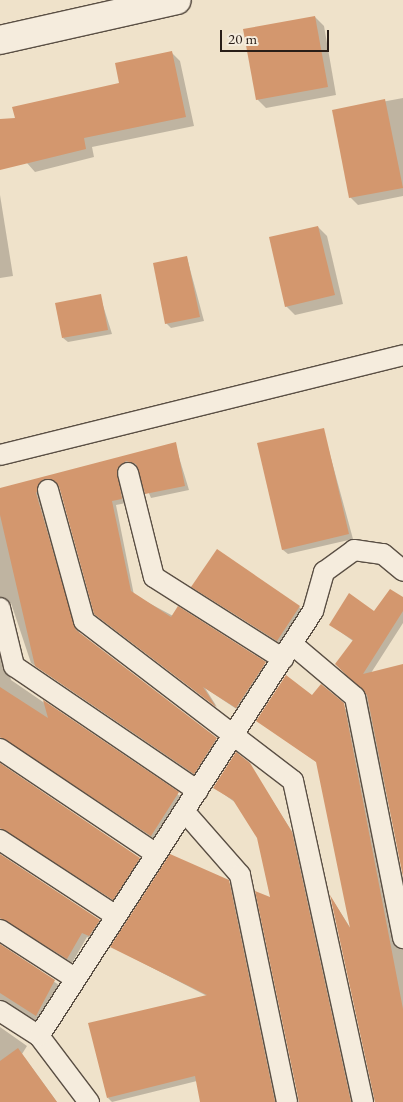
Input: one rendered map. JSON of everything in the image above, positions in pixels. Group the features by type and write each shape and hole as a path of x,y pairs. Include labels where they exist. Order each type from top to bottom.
{"street":[{"path":"0,40 177,0"}],"lane":[{"path":"0,456 403,355"},
{"path":"128,473 154,577 288,651 355,697 403,938"},
{"path":"48,490 84,620 293,781 363,1102"},
{"path":"39,1036 314,612 324,572 354,550 383,554 403,571"},
{"path":"0,608 14,666 198,791"},
{"path":"0,749 156,854"},
{"path":"184,811 240,875 287,1102"},
{"path":"0,840 116,916"},
{"path":"0,930 76,979"},
{"path":"0,1011 39,1036 89,1102"}],"building":[{"path":"315,16 328,87 256,100 243,29"},
{"path":"172,51 186,117 84,138 86,149 0,170 0,119 15,118 12,107 119,83 115,63"},
{"path":"385,99 403,188 349,198 332,110"},
{"path":"318,226 335,295 285,307 269,237"},
{"path":"187,256 200,317 165,324 153,263"},
{"path":"101,294 108,330 62,338 55,303"},
{"path":"324,428 349,534 282,550 257,443"},
{"path":"176,442 185,486 145,494 136,464 126,461 117,469 122,499 112,501 131,591 171,617 178,606 266,662 236,708 203,687 216,707 94,614 59,486 44,479 36,493 76,630 217,738 194,774 35,666 0,515 0,488"},
{"path":"217,549 300,606 277,641 191,587"},
{"path":"390,589 403,597 403,611 363,674 403,664 403,877 367,695 335,664 353,640 329,625 349,593 374,611"},
{"path":"286,675 312,695 321,684 344,703 403,1009 403,1102 375,1102 330,895 350,928 316,762 256,721"},
{"path":"0,687 48,718 43,700 179,792 151,836 0,737"},
{"path":"236,752 250,763 292,832 351,1102 299,1102 255,891 270,897 257,838 233,800 213,788"},
{"path":"0,763 140,858 113,900 0,828"},
{"path":"0,854 100,920 89,936 82,933 67,959 0,918"},
{"path":"170,854 229,880 275,1102 200,1102 195,1076 107,1098 88,1023 207,995 110,947"},
{"path":"0,944 55,980 36,1016 0,993"},
{"path":"18,1048 57,1102 0,1102 0,1061"}]}
